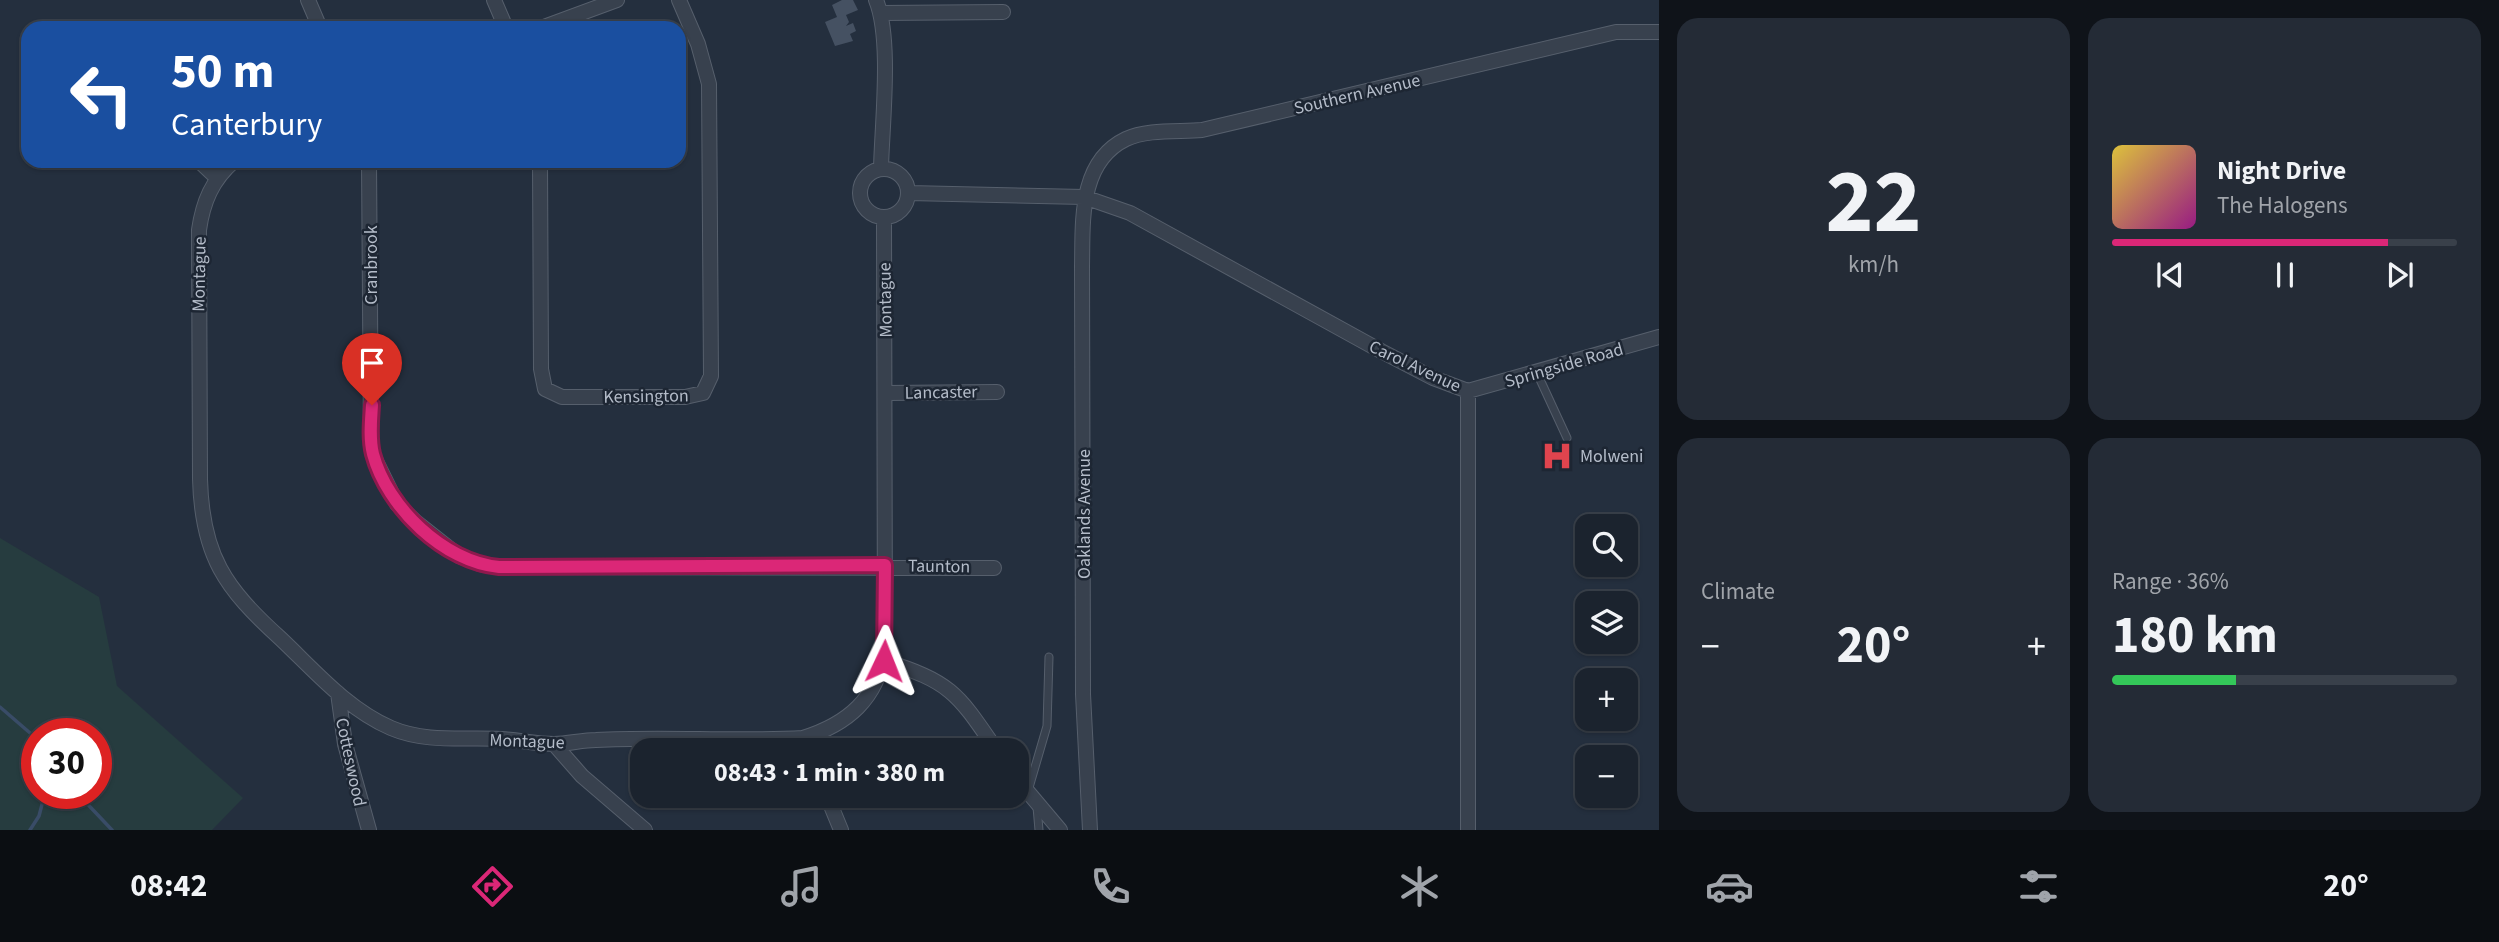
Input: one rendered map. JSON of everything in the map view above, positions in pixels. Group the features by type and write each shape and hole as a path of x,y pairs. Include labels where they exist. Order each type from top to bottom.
{"street":[{"path":"308,0 317,21"},
{"path":"494,0 503,21"},
{"path":"560,21 617,0"},
{"name":"Kensington","path":"540,168 541,369 545,389 562,397 685,397 703,393 710,376 711,118 705,64 679,0"},
{"path":"881,168 879,6 1003,12"},
{"name":"Southern Avenue","path":"1084,197 1096,170 1111,150 1127,139 1202,130 1616,32 1659,32"},
{"path":"207,168 218,178"},
{"name":"Montague","path":"227,168 205,199 199,230 200,479 203,527 217,566 232,590 248,610 338,693 374,719 406,733 444,739 501,739 554,744 595,740 630,741"},
{"name":"Cranbrook","path":"369,168 371,444 389,491"},
{"path":"881,168 897,172 903,178 908,193 907,201 898,213 884,218 876,216 863,206 859,191 866,176 881,168"},
{"name":"Carol Avenue","path":"908,193 1084,197 1129,213 1433,379 1468,391 1468,830"},
{"name":"Oaklands Avenue","path":"1084,197 1083,694 1090,830"},
{"name":"Montague","path":"814,738 850,717 870,695 884,661 884,218"},
{"name":"Springside Road","path":"1468,391 1659,337"},
{"name":"Lancaster","path":"886,393 997,392"},
{"name":"Taunton","path":"389,491 397,504 444,545 469,560 488,566 885,565 994,568"},
{"path":"884,661 944,684 965,704 988,738"},
{"name":"Cotteswood","path":"338,693 345,744 369,830"},
{"path":"554,744 582,776 645,830"},
{"path":"1029,796 1060,830"},
{"path":"832,808 841,830"}],"lane":[{"path":"1537,373 1567,438"},
{"path":"1029,786 1047,726 1049,657"},
{"path":"1037,806 1039,830"}],"green space":[{"path":"0,538 99,597 117,686 243,798 212,830 0,830"}],"building":[{"path":"842,0 853,0 858,10 846,15 849,22 846,26 853,23 856,31 850,34 853,41 835,46 825,22 837,17 832,5"}],"waterway":[{"path":"0,707 21,725"},
{"path":"30,830 41,809"},
{"path":"92,809 112,830"}],"place":[{"name":"Molweni","path":"1557,456"}],"route":[{"path":"372,405 372,450 397,504 444,545 469,560 499,567 885,565 884,661"}]}
